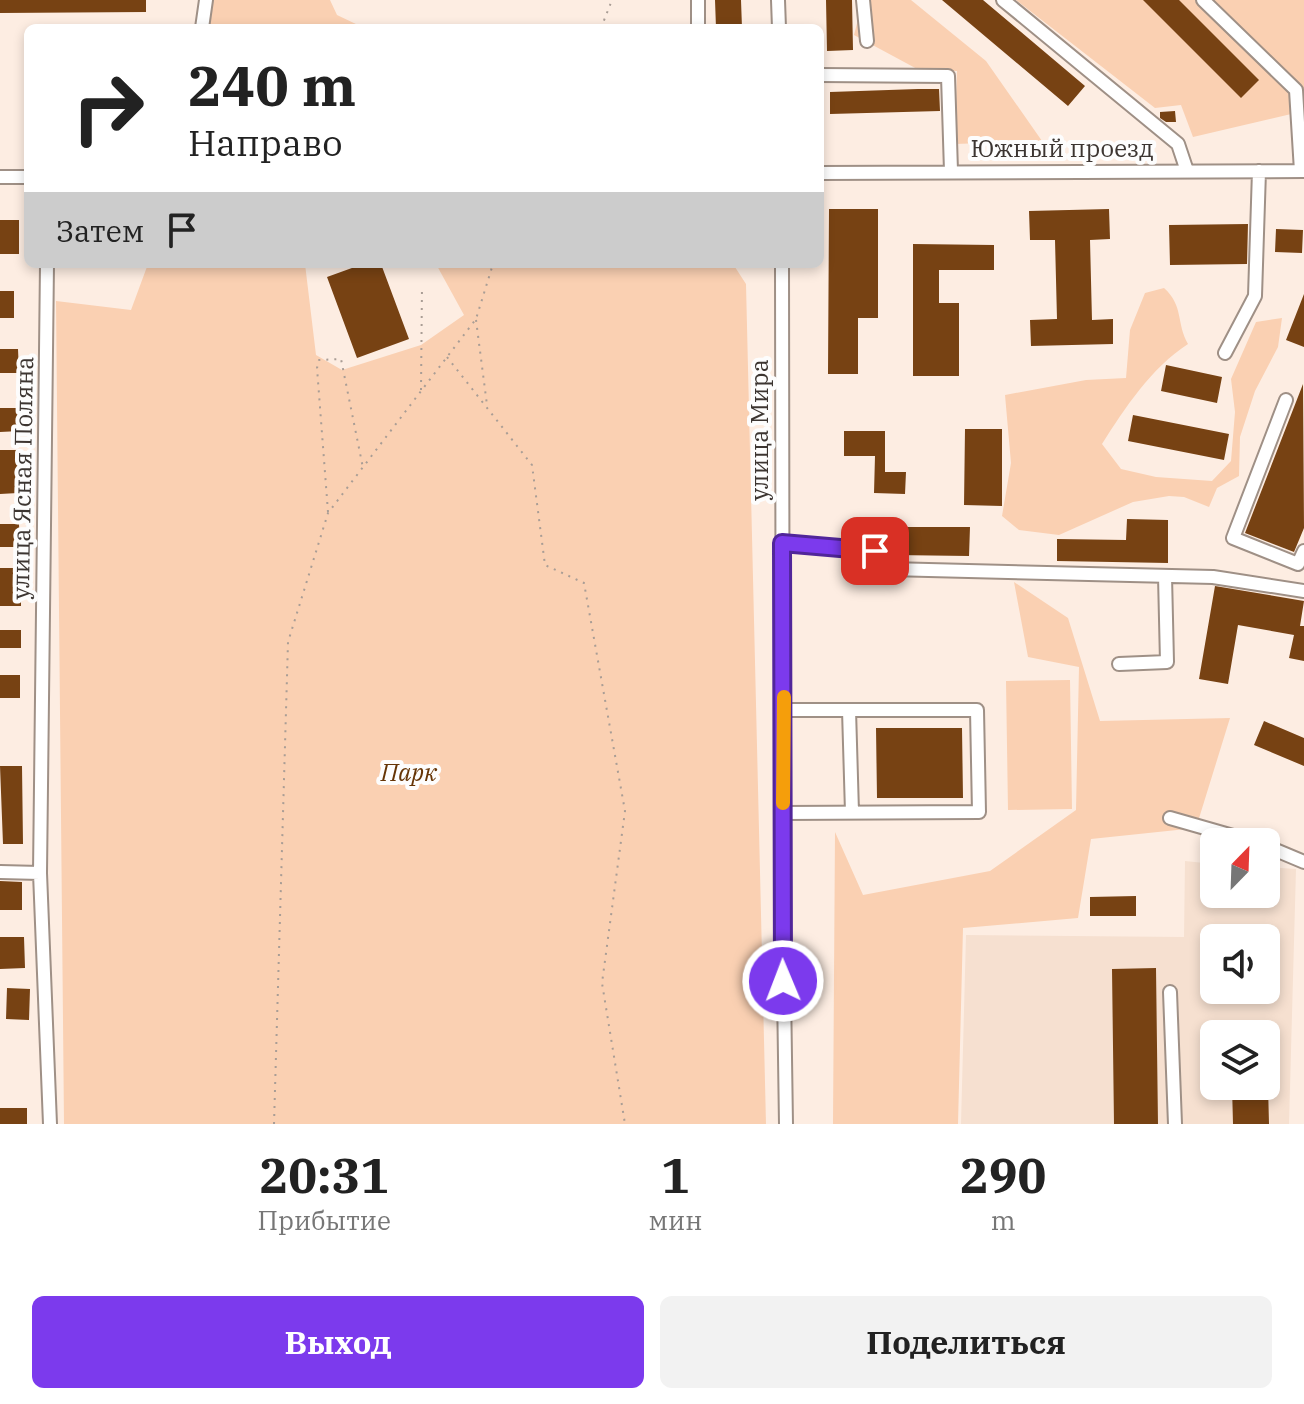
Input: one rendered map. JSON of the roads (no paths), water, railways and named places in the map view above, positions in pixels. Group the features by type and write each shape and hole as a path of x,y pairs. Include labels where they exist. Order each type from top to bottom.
{"street":[{"path":"203,24 206,0"},
{"path":"698,0 698,24"},
{"path":"778,0 779,24"},
{"path":"863,0 867,41"},
{"path":"1003,0 1178,144 1187,171"},
{"path":"1203,0 1296,90 1303,171"},
{"path":"824,75 948,76 951,171"},
{"path":"1225,353 1255,296 1259,171"},
{"name":"Южный проезд","path":"824,173 1303,171"},
{"path":"0,177 24,177"},
{"name":"улица Ясная Поляна","path":"47,268 40,873 50,1124"},
{"name":"улица Мира","path":"782,268 786,1124"},
{"path":"1286,400 1233,538 1298,564 1304,551"},
{"path":"782,543 875,551 889,569 1213,577 1304,591"},
{"path":"1119,664 1167,662 1165,576"},
{"path":"783,813 979,812 977,710 784,710"},
{"path":"849,710 852,812"},
{"path":"1170,818 1205,828"},
{"path":"1280,852 1304,862"},
{"path":"0,872 40,873"},
{"path":"1170,992 1175,1124"}],"park label":[{"name":"Парк","path":"409,773"}]}
